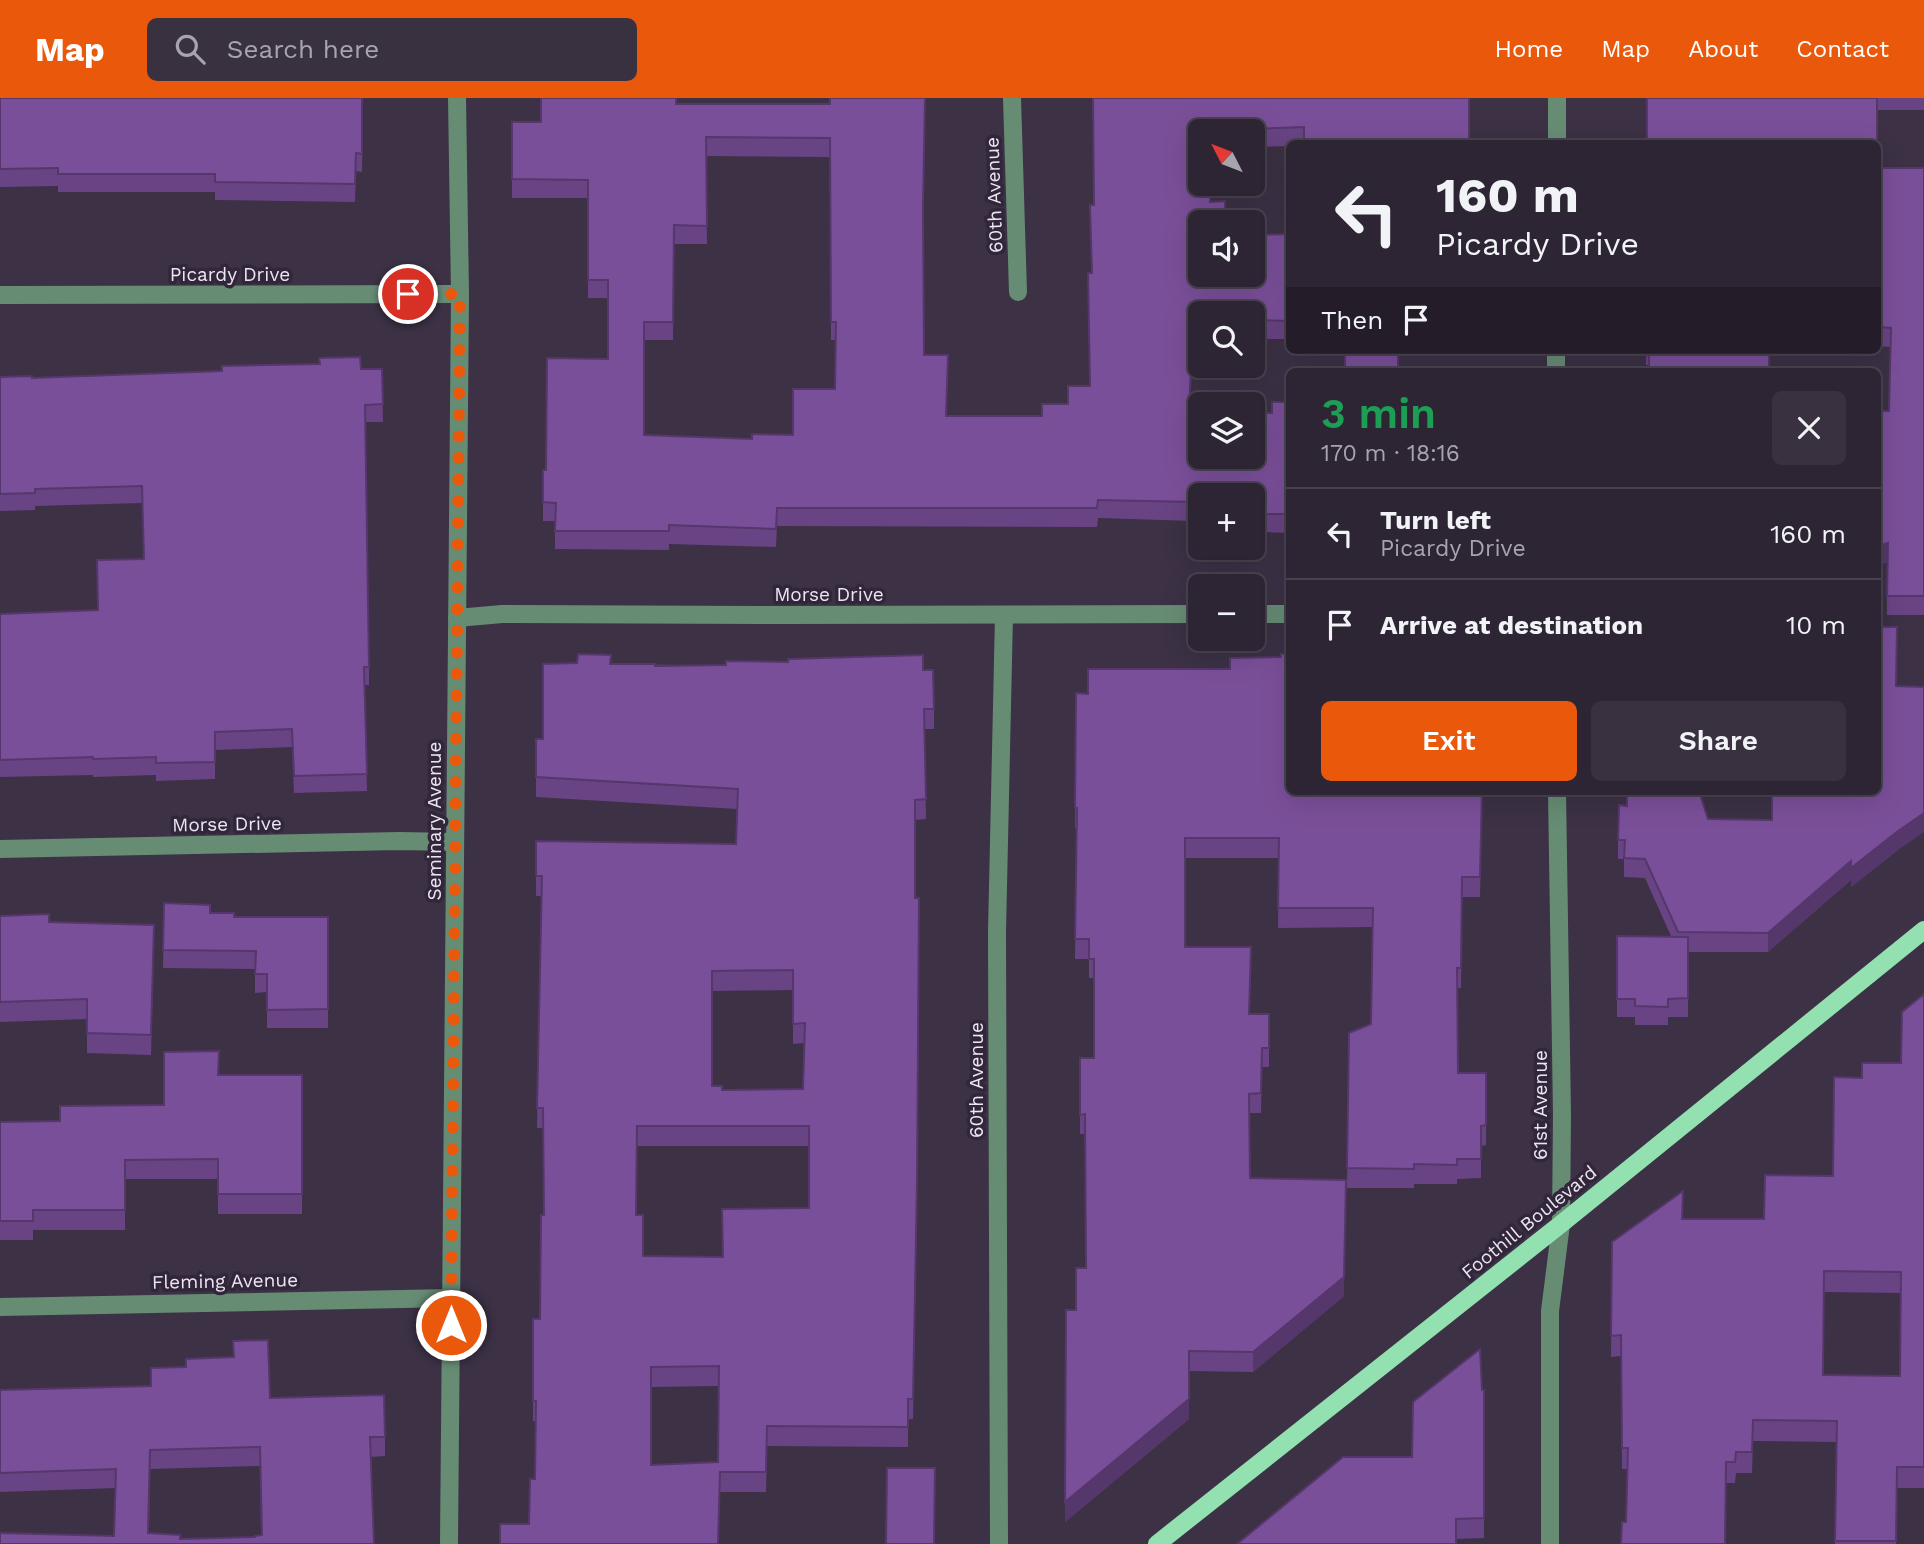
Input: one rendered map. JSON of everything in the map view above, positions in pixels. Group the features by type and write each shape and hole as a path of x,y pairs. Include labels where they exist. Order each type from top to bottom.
{"main road":[{"name":"Foothill Boulevard","path":"1157,1544 1561,1224 1924,930"}],"street":[{"name":"Seminary Avenue","path":"449,1544 460,294 457,98"},
{"name":"60th Avenue","path":"1012,98 1017,292"},
{"path":"1557,98 1557,140"},
{"name":"Picardy Drive","path":"0,295 460,294"},
{"name":"Morse Drive","path":"457,618 502,614 1188,614"},
{"path":"1265,614 1286,614"},
{"name":"60th Avenue","path":"999,1544 997,932 1004,615"},
{"name":"61st Avenue","path":"1550,1544 1550,1311 1561,1224 1557,795"},
{"name":"Morse Drive","path":"0,849 455,842"},
{"name":"Fleming Avenue","path":"0,1307 452,1298"}],"building":[{"path":"0,98 362,98 362,154 356,153 355,184 215,182 215,174 58,174 58,168 0,169"},
{"path":"541,98 676,98 676,104 830,104 830,98 925,98 924,355 948,355 946,416 1042,416 1042,404 1068,404 1068,386 1090,386 1088,273 1092,273 1090,205 1094,205 1093,98 1469,98 1469,140 1304,140 1304,127 1265,128 1265,119 1188,119 1188,196 1210,196 1210,202 1225,201 1225,210 1188,210 1188,287 1265,287 1265,235 1286,234 1286,321 1265,320 1265,301 1188,301 1188,378 1190,378 1188,469 1265,469 1265,413 1272,413 1272,402 1286,402 1286,514 1266,514 1265,483 1188,483 1188,502 1098,500 1097,508 777,508 776,529 669,525 669,531 555,531 556,503 543,502 543,470 546,470 547,358 608,359 608,280 588,280 588,180 512,179 512,122 541,122","holes":["706,137 830,138 831,322 836,322 835,389 793,389 793,435 752,434 752,439 644,435 644,322 673,322 674,225 707,226"]},
{"path":"1647,98 1877,98 1877,140 1647,140"},
{"path":"1881,168 1924,168 1924,596 1887,596 1888,543 1881,545 1881,411 1889,411 1891,328 1881,327"},
{"path":"1345,354 1398,354 1398,368 1345,368"},
{"path":"1649,354 1769,354 1769,368 1649,368"},
{"path":"360,357 361,369 382,369 383,404 365,405 369,667 364,667 367,774 294,776 292,729 215,732 215,762 156,763 156,757 0,760 0,614 98,610 97,560 144,559 142,486 35,489 35,493 0,494 0,377 222,371 222,366 320,364 319,358"},
{"path":"1881,627 1897,627 1896,686 1924,687 1924,813 1851,868 1851,861 1768,933 1678,932 1645,859 1624,858 1625,840 1618,840 1619,805 1627,806 1627,795 1700,795 1708,819 1772,820 1772,795 1881,795"},
{"path":"578,654 611,655 610,664 655,666 923,655 923,670 933,670 934,709 924,709 926,799 915,800 915,898 919,898 917,1182 913,1399 908,1399 908,1427 767,1426 766,1472 720,1472 718,1544 500,1544 500,1524 529,1524 530,1479 535,1479 533,1319 540,1319 541,1215 544,1215 543,1108 537,1108 542,876 536,876 536,841 736,844 738,789 536,777 536,739 543,739 543,664 577,663","holes":["793,970 793,1024 805,1023 803,1089 722,1090 722,1086 712,1086 712,971","637,1126 809,1126 809,1208 722,1209 723,1257 643,1256 643,1215 636,1215","719,1366 718,1462 651,1465 651,1367"]},
{"path":"1281,654 1286,654 1286,795 1482,795 1480,877 1462,877 1461,968 1457,968 1458,1073 1486,1073 1486,1125 1481,1126 1481,1159 1457,1159 1457,1165 1414,1164 1414,1169 1347,1168 1349,1033 1371,1024 1373,908 1278,908 1279,838 1185,838 1185,947 1251,947 1249,1014 1269,1014 1269,1048 1262,1048 1261,1093 1249,1094 1250,1178 1346,1180 1344,1277 1253,1352 1189,1351 1189,1399 1065,1502 1066,1310 1076,1310 1076,1268 1086,1268 1085,1114 1080,1115 1080,1058 1094,1058 1094,959 1089,959 1089,939 1075,939 1076,693 1088,694 1088,669 1230,669 1230,658 1281,657"},
{"path":"164,903 210,905 210,913 234,913 234,917 328,917 328,1009 267,1010 267,974 255,974 256,951 163,950"},
{"path":"49,914 49,922 154,925 151,1035 87,1033 87,999 0,1002 0,916"},
{"path":"1617,936 1688,937 1688,998 1668,999 1668,1007 1635,1006 1635,999 1617,999"},
{"path":"1924,994 1924,1467 1897,1467 1896,1541 1835,1541 1837,1421 1753,1420 1752,1452 1736,1452 1735,1462 1726,1462 1725,1544 1621,1544 1622,1522 1626,1522 1628,1448 1622,1448 1621,1335 1611,1336 1612,1242 1683,1191 1682,1219 1764,1219 1765,1175 1833,1176 1834,1077 1862,1078 1862,1063 1901,1063 1902,1012","holes":["1824,1271 1901,1272 1900,1376 1823,1375"]},
{"path":"219,1051 218,1075 302,1075 302,1194 218,1194 218,1159 125,1160 125,1210 33,1210 33,1221 0,1221 0,1122 60,1121 60,1106 164,1105 164,1052"},
{"path":"268,1340 270,1398 384,1395 385,1437 370,1437 374,1544 0,1544 0,1533 114,1536 116,1469 0,1473 0,1390 151,1386 151,1368 186,1367 186,1359 234,1357 233,1341","holes":["260,1447 262,1535 180,1539 180,1535 148,1533 150,1450"]},
{"path":"1480,1349 1484,1390 1484,1518 1456,1519 1456,1544 1237,1544 1343,1457 1412,1457 1413,1402"},
{"path":"887,1468 935,1468 934,1544 886,1544"}],"route":[{"path":"408,294 460,294 451,1325"}]}
